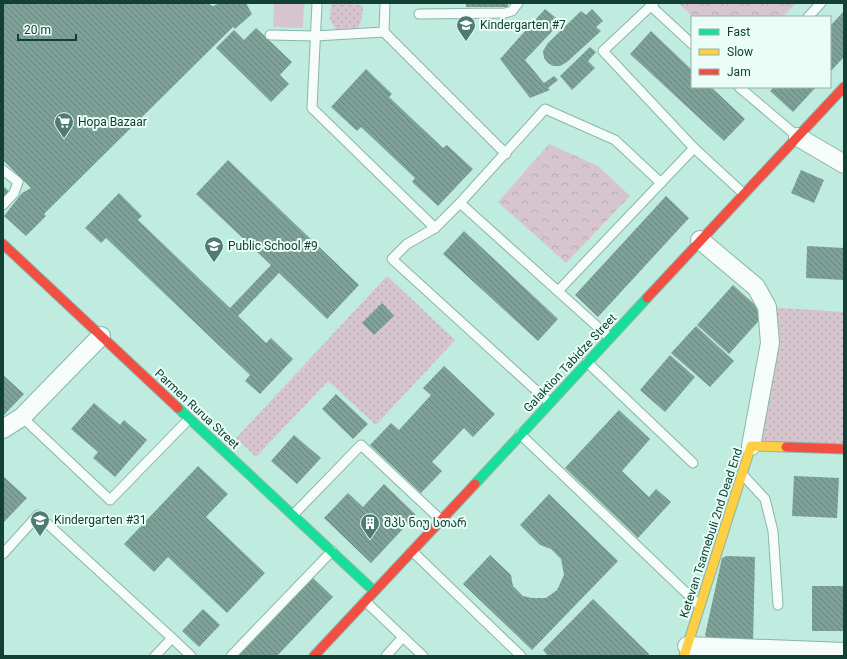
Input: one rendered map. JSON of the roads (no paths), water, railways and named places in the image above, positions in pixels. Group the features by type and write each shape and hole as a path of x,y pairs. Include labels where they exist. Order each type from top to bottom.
{"street":[{"name":"Galaktion Tabidze Street","path":"314,656 844,87"},
{"path":"798,137 844,164"},
{"path":"700,240 756,287 767,307 770,343 751,446"},
{"name":"Parmen Rurua Street","path":"3,244 374,591"},
{"path":"3,429 22,416 101,336"},
{"name":"Ketevan Tsamebuli 2nd Dead End","path":"685,651 751,446 844,449"},
{"path":"685,651 844,652"}],"lane":[{"path":"317,3 312,108 435,228"},
{"path":"385,3 384,32 506,154"},
{"path":"419,14 505,13 512,11 518,3"},
{"path":"809,16 821,3"},
{"path":"691,43 652,4 603,51 694,148 744,194"},
{"path":"270,35 316,36 384,32"},
{"path":"741,88 798,137"},
{"path":"550,403 392,259 407,244 435,228 506,154 545,109 615,140 661,183"},
{"path":"558,291 694,148"},
{"path":"3,170 18,182 14,193 3,206"},
{"path":"460,202 610,338"},
{"path":"587,362 693,463"},
{"path":"22,416 110,500 189,419"},
{"path":"520,434 700,606"},
{"path":"293,515 361,445 441,520"},
{"path":"742,474 765,499 773,531 778,605"},
{"path":"3,554 38,515 191,656"},
{"path":"231,656 332,551"},
{"path":"412,551 521,656"},
{"path":"365,601 423,656"},
{"path":"155,656 172,638"},
{"path":"386,656 403,638"}],"place":[{"name":"Kindergarten #7","path":"466,42"},
{"name":"Hopa Bazaar","path":"64,139"},
{"name":"Public School #9","path":"214,263"},
{"name":"Kindergarten #31","path":"40,537"},
{"name":"შპს ნიუ სთარ","path":"370,540"}]}
